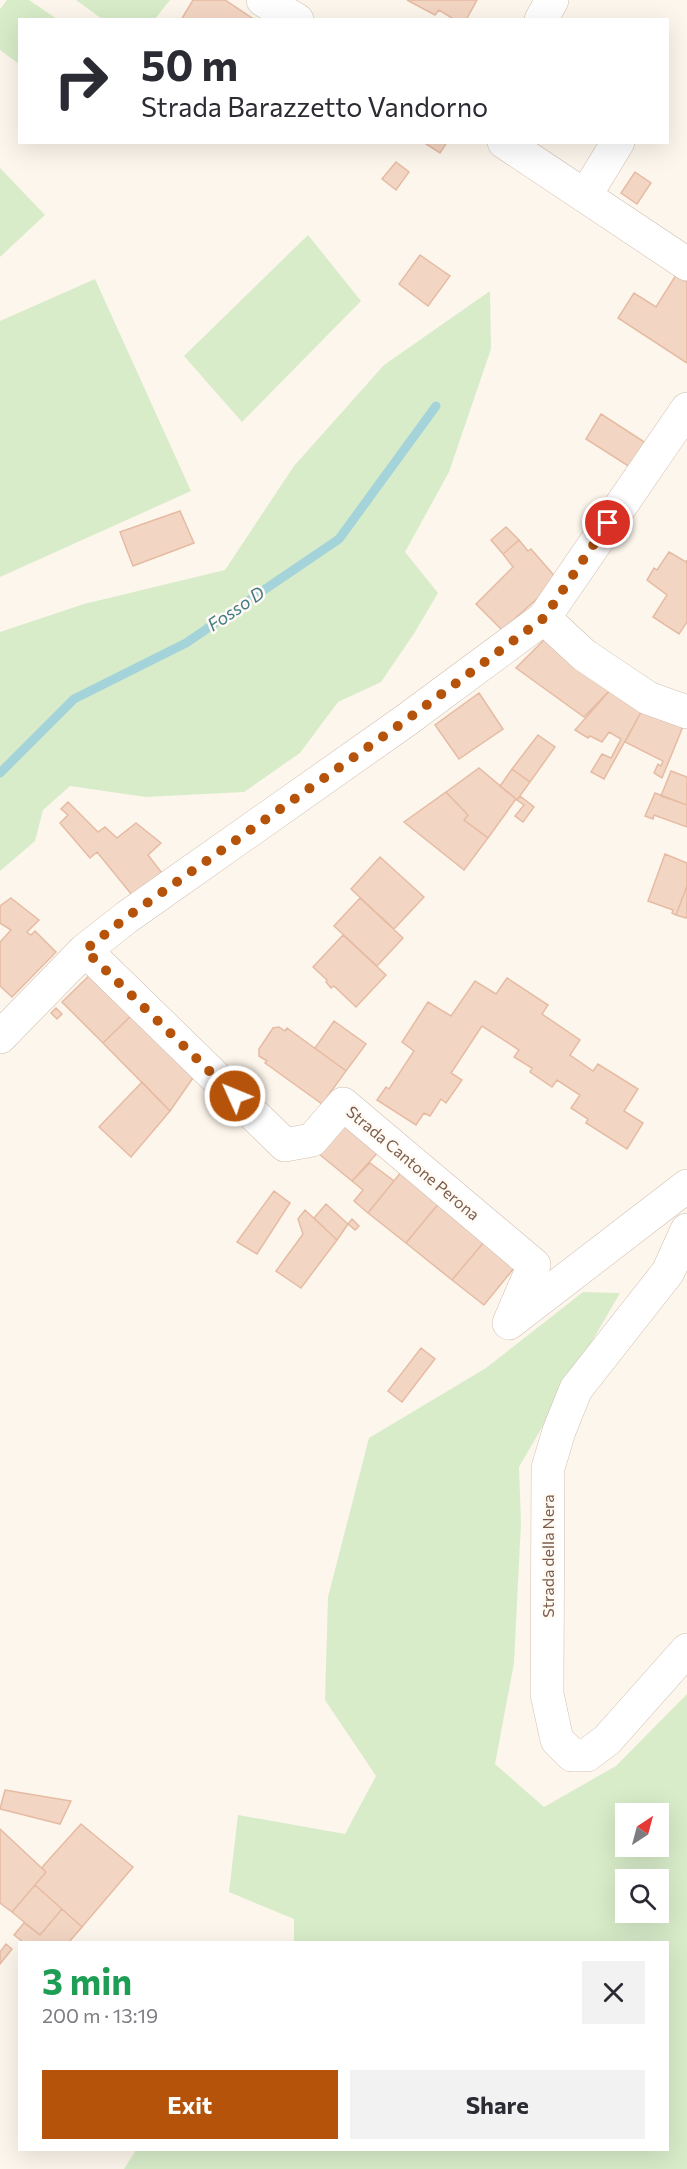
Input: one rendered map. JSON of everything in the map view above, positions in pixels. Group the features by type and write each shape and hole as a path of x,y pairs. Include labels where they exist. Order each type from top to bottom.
{"street":[{"path":"263,0 294,18"},
{"path":"542,18 552,0"},
{"path":"585,196 617,144"},
{"path":"524,148 585,196 687,264"},
{"path":"0,1037 85,950 127,917 405,721 544,618 687,409"},
{"path":"544,618 584,655 648,698 687,712"},
{"name":"Strada Cantone Perona","path":"85,950 285,1145 312,1140 343,1104 534,1265 509,1323 687,1186"},
{"name":"Strada della Nera","path":"687,1230 668,1272 576,1389 559,1431 548,1468 547,1694 557,1740 572,1755 587,1755 607,1740 687,1650"}],"green space":[{"path":"7,0 29,0 56,18 18,18 18,63 0,50 0,9"},
{"path":"76,0 170,0 156,18 101,18"},
{"path":"0,168 45,215 0,257"},
{"path":"308,235 361,301 242,422 184,356"},
{"path":"95,279 191,491 0,577 0,321"},
{"path":"490,291 491,349 449,472 405,552 438,593 381,682 338,702 300,753 244,792 146,797 70,786 43,810 35,841 0,871 0,632 84,604 225,570 294,466 384,365"},
{"path":"583,1292 620,1293 519,1467 521,1523 514,1663 495,1764 544,1807 616,1766 687,1694 687,2169 124,2169 135,2151 669,2151 669,1941 294,1941 294,1919 229,1892 238,1815 345,1834 376,1776 325,1700 328,1597 369,1438 486,1368"}],"building":[{"path":"193,0 225,0 252,18 182,18"},
{"path":"407,0 477,0 467,18 452,18 439,10 435,15"},
{"path":"426,144 446,144 440,153"},
{"path":"396,162 409,172 396,190 382,179"},
{"path":"635,172 651,183 637,204 621,193"},
{"path":"420,255 450,276 428,306 399,284"},
{"path":"676,275 687,282 687,363 618,318 634,293 656,307"},
{"path":"601,414 649,445 633,469 586,439"},
{"path":"180,511 194,543 133,566 120,532"},
{"path":"506,527 519,540 503,554 491,540"},
{"path":"519,540 528,551 531,549 558,580 502,630 476,604 513,567 503,554"},
{"path":"669,552 686,562 687,560 687,622 679,634 653,617 667,595 647,580 654,568 657,570"},
{"path":"547,637 612,688 584,717 516,668"},
{"path":"612,688 645,705 604,779 591,772 602,754 611,758 621,739 609,732 602,742 590,736 588,738 575,730"},
{"path":"479,693 503,729 459,759 435,725"},
{"path":"645,705 684,724 662,778 654,773 658,764 661,766 663,761 625,742"},
{"path":"538,735 555,747 530,782 512,769"},
{"path":"479,768 516,799 488,838 464,820 468,815 446,792"},
{"path":"512,769 530,782 517,800 500,786"},
{"path":"671,771 687,777 687,805 661,796"},
{"path":"446,792 468,815 464,820 488,838 464,870 404,822"},
{"path":"655,793 687,805 687,827 654,815 653,819 645,816"},
{"path":"520,796 534,807 523,822 515,816 524,805 517,800"},
{"path":"68,802 98,832 105,827 117,838 136,823 161,843 148,855 162,873 132,895 97,852 90,858 60,823 68,815 61,809"},
{"path":"665,854 687,863 687,886 676,915 672,913 673,910 648,901"},
{"path":"380,857 424,897 394,929 351,889"},
{"path":"687,886 687,915 686,918 676,915"},
{"path":"11,898 39,920 27,932 31,935 35,931 56,952 12,997 0,986 0,942 11,930 0,923 0,906"},
{"path":"360,898 403,938 377,966 334,926"},
{"path":"343,935 386,975 356,1007 334,986 331,988 327,980 313,967"},
{"path":"95,970 136,1011 103,1043 62,1002"},
{"path":"507,978 548,1005 542,1014 580,1040 570,1055 593,1071 598,1064 638,1089 624,1111 643,1123 627,1149 586,1123 588,1119 571,1108 580,1095 557,1080 552,1087 530,1072 532,1068 514,1057 519,1050 482,1026 451,1073 462,1080 446,1103 441,1099 430,1116 424,1113 416,1125 377,1100 386,1087 389,1089 414,1051 402,1042 428,1002 451,1016 475,981 496,994"},
{"path":"56,1008 62,1014 57,1019 51,1013"},
{"path":"136,1011 197,1072 170,1111 103,1043"},
{"path":"334,1021 366,1044 346,1071 315,1048"},
{"path":"279,1027 285,1031 287,1028 346,1071 322,1104 265,1063 267,1061 259,1056 259,1049 273,1028"},
{"path":"142,1082 170,1111 131,1157 99,1127"},
{"path":"345,1122 380,1150 352,1181 319,1154"},
{"path":"370,1163 394,1181 368,1213 354,1201 363,1190 352,1181"},
{"path":"406,1166 444,1197 406,1243 368,1213"},
{"path":"274,1191 290,1203 257,1254 237,1242"},
{"path":"444,1197 489,1236 452,1280 406,1243"},
{"path":"326,1204 348,1224 337,1240 314,1218"},
{"path":"305,1210 337,1240 301,1288 276,1271 303,1234 298,1219"},
{"path":"352,1219 359,1226 355,1230 348,1224"},
{"path":"489,1236 519,1262 484,1305 452,1280"},
{"path":"421,1348 435,1359 402,1402 388,1391"},
{"path":"5,1790 71,1801 60,1824 0,1809"},
{"path":"81,1824 133,1867 82,1927 35,1885 46,1872 42,1868 44,1865"},
{"path":"0,1829 46,1872 12,1912 0,1903"},
{"path":"35,1885 62,1909 40,1935 12,1912"},
{"path":"62,1909 82,1927 70,1941 22,1941 14,1935 24,1923 40,1935"},
{"path":"6,1944 12,1949 0,1964 0,1952"}],"waterway":[{"name":"Fosso D","path":"0,773 74,699 186,643 339,539 436,406"}],"route":[{"path":"235,1096 85,950 127,917 405,721 544,618 608,523"}]}
